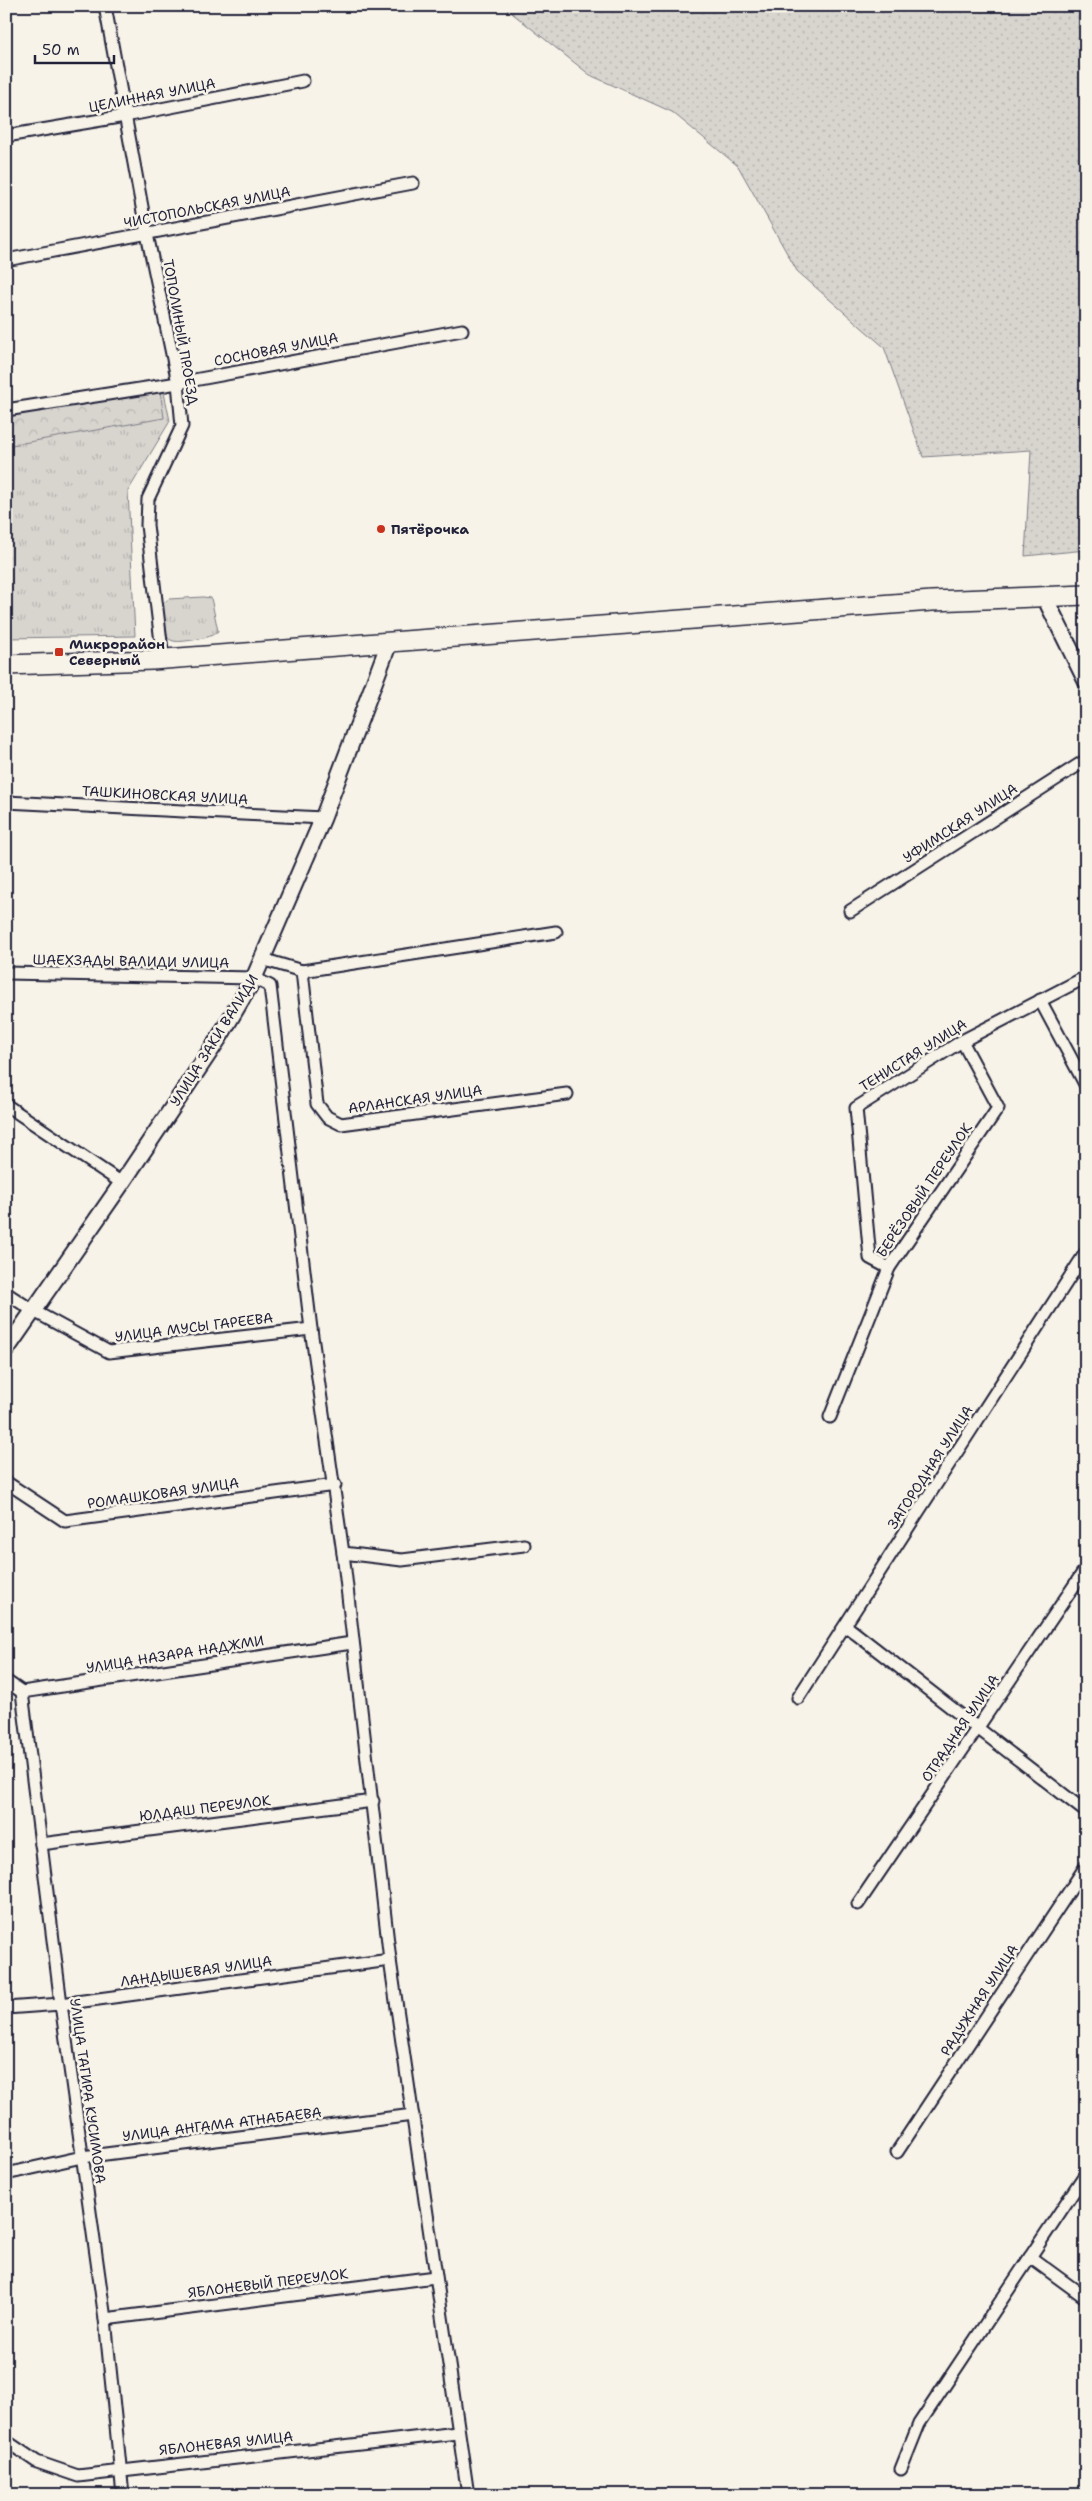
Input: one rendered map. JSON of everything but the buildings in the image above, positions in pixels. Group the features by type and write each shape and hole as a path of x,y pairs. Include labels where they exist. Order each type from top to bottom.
{"main road":[{"path":"6,665 163,659 932,601 1086,595"}],"street":[{"name":"ТОПОЛИНЫЙ ПРОЕЗД","path":"105,6 147,234 178,383 182,426 148,499 147,524 163,659"},
{"name":"ЦЕЛИННАЯ УЛИЦА","path":"6,136 125,116 303,80"},
{"name":"ЧИСТОПОЛЬСКАЯ УЛИЦА","path":"6,260 413,183"},
{"name":"СОСНОВАЯ УЛИЦА","path":"6,410 178,383 462,330"},
{"path":"1045,598 1086,681"},
{"name":"УЛИЦА ЗАКИ ВАЛИДИ","path":"6,1350 122,1183 218,1038 254,978 323,818 388,643"},
{"name":"УФИМСКАЯ УЛИЦА","path":"850,911 1086,760"},
{"name":"ТАШКИНОВСКАЯ УЛИЦА","path":"6,802 323,818"},
{"path":"262,959 302,971 556,932"},
{"name":"АРЛАНСКАЯ УЛИЦА","path":"302,971 317,1104 327,1117 341,1124 567,1094"},
{"name":"ШАЕХЗАДЫ ВАЛИДИ УЛИЦА","path":"6,973 254,978"},
{"name":"ТЕНИСТАЯ УЛИЦА","path":"889,1268 870,1258 856,1108 962,1041 1086,977"},
{"path":"254,978 270,986 311,1329 335,1485 390,1960 457,2433 468,2495"},
{"path":"1040,1000 1086,1086"},
{"name":"БЕРЁЗОВЫЙ ПЕРЕУЛОК","path":"830,1417 889,1268 998,1108 962,1041"},
{"path":"6,1105 122,1183"},
{"name":"ЗАГОРОДНАЯ УЛИЦА","path":"798,1698 1086,1252"},
{"name":"УЛИЦА МУСЫ ГАРЕЕВА","path":"6,1293 32,1310 109,1352 311,1329"},
{"name":"РОМАШКОВАЯ УЛИЦА","path":"6,1482 65,1521 335,1485"},
{"path":"343,1553 402,1560 524,1546"},
{"name":"ОТРАДНАЯ УЛИЦА","path":"858,1904 1086,1568"},
{"path":"846,1626 1086,1812"},
{"name":"УЛИЦА НАЗАРА НАДЖМИ","path":"22,1692 352,1643"},
{"path":"6,1682 22,1692"},
{"name":"УЛИЦА ТАГИРА КУСИМОВА","path":"22,1692 61,2004 105,2319 118,2470 123,2495"},
{"name":"ЮЛДАШ ПЕРЕУЛОК","path":"41,1844 373,1801"},
{"name":"РАДУЖНАЯ УЛИЦА","path":"898,2152 1086,1866"},
{"name":"ЛАНДЫШЕВАЯ УЛИЦА","path":"6,2008 61,2004 390,1960"},
{"name":"УЛИЦА АНГАМА АТНАБАЕВА","path":"6,2174 82,2157 413,2115"},
{"path":"901,2469 919,2424 1086,2173"},
{"path":"1030,2257 1086,2298"},
{"name":"ЯБЛОНЕВЫЙ ПЕРЕУЛОК","path":"105,2319 435,2277"},
{"name":"ЯБЛОНЕВАЯ УЛИЦА","path":"6,2441 38,2462 78,2476 457,2433"}],"green space":[{"path":"503,6 1086,6 1086,550 1025,556 1031,450 923,457 884,347 797,271 738,166 672,112 590,75"},
{"path":"163,388 170,421 128,491 135,636 6,638 6,415"},
{"path":"160,390 164,418 6,446 6,417"},
{"path":"211,598 218,631 209,636 193,640 173,641 170,639 164,632 163,603 169,599"}],"place":[{"name":"Пятёрочка","path":"381,529"},
{"name":"Микрорайон Северный","path":"59,652"}]}
